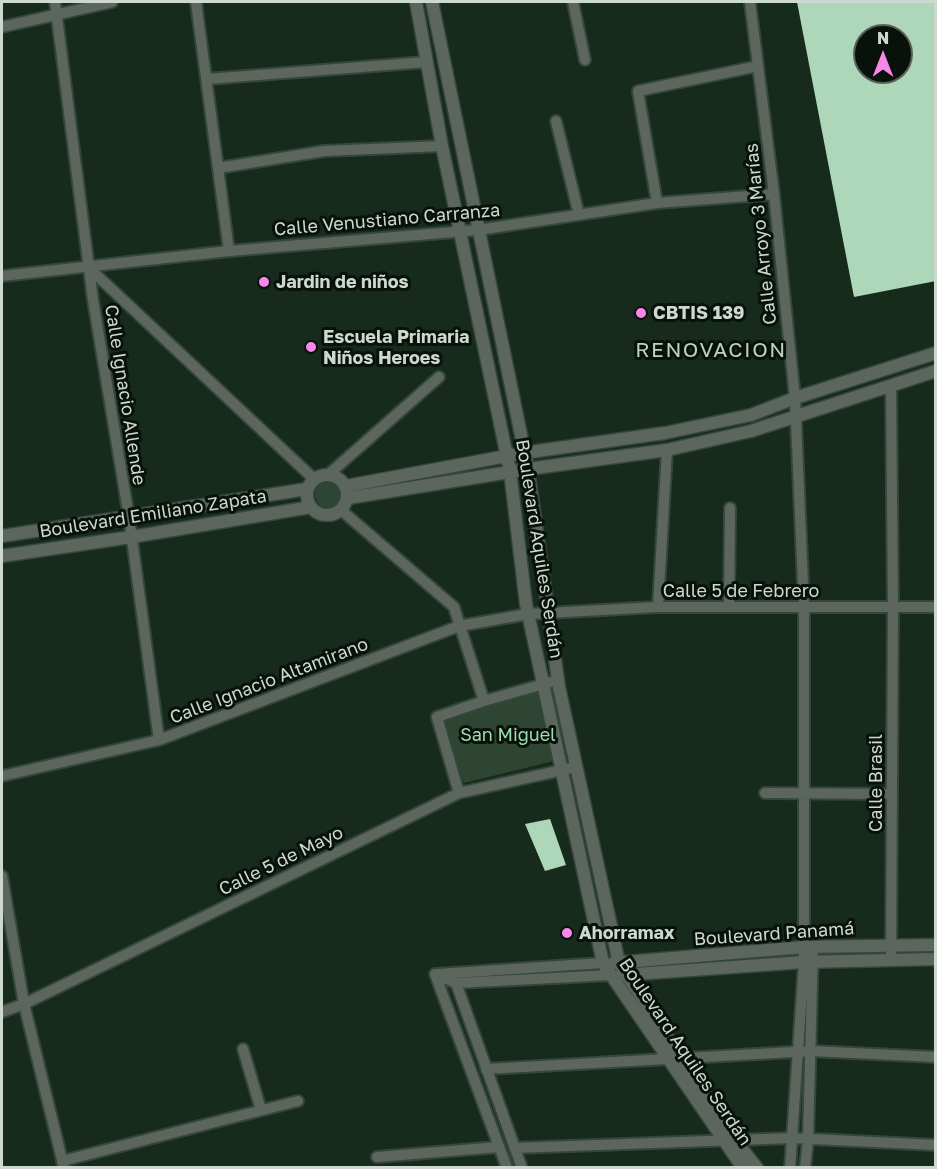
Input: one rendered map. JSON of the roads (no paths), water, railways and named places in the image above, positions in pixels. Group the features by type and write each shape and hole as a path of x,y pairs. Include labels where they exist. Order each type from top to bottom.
{"street":[{"name":"Calle Ignacio Allende","path":"55,2 93,300 129,517 159,740"},
{"path":"2,27 112,2"},
{"path":"196,2 229,251"},
{"name":"Boulevard Aquiles Serdán","path":"416,2 442,146 510,471 528,614 603,963 728,1140 757,1167"},
{"name":"Boulevard Aquiles Serdán","path":"432,2 523,453 528,468 558,680 619,963 683,1059 743,1167"},
{"path":"573,2 585,60"},
{"name":"Calle Arroyo 3 Marías","path":"750,2 774,194 795,398 804,607 803,792 809,962"},
{"path":"207,80 426,62"},
{"path":"657,203 638,90 758,66"},
{"path":"556,122 579,215"},
{"path":"218,168 324,151 442,146"},
{"name":"Calle Venustiano Carranza","path":"2,276 229,251 460,232 657,203 774,194"},
{"path":"89,268 310,484"},
{"path":"93,300 114,292"},
{"path":"347,492 507,456 665,433 751,415 795,398 936,353"},
{"path":"347,492 666,450 751,431 936,371"},
{"path":"329,474 439,377"},
{"name":"Calle Brasil","path":"891,385 893,607 891,960"},
{"path":"658,607 666,450"},
{"path":"329,474 342,480 347,492 341,510 325,515 317,513 311,507 307,495 310,484 321,475 329,474"},
{"name":"Boulevard Emiliano Zapata","path":"2,536 129,517 310,484"},
{"name":"Boulevard Emiliano Zapata","path":"2,556 311,507"},
{"path":"729,607 730,508"},
{"path":"341,510 454,607 484,701"},
{"name":"Calle 5 de Febrero","path":"547,612 658,607 936,607"},
{"name":"Calle Ignacio Altamirano","path":"2,776 159,740 459,626 547,612"},
{"path":"459,792 437,717 558,680"},
{"name":"Calle 5 de Mayo","path":"2,1012 24,1004 459,792 576,767"},
{"path":"765,793 892,794"},
{"path":"2,876 4,903 24,1004 63,1164 298,1101"},
{"name":"Boulevard Panamá","path":"435,974 619,963 809,947 936,945"},
{"name":"Boulevard Panamá","path":"456,983 627,975 809,962 936,959"},
{"path":"805,1167 812,1051 809,962"},
{"path":"790,1167 798,1052 809,962"},
{"path":"435,974 456,983 522,1167"},
{"path":"435,974 507,1167"},
{"path":"243,1049 261,1110"},
{"path":"486,1069 812,1051 936,1057"},
{"path":"515,1148 792,1138 936,1145"},
{"path":"376,1157 499,1147"}],"place":[{"name":"Jardin de niños","path":"264,282"},
{"name":"CBTIS 139","path":"641,313"},
{"name":"Escuela Primaria Niños Heroes","path":"311,347"},
{"name":"Ahorramax","path":"567,933"}],"district":[{"name":"RENOVACION","path":"711,350"}],"park label":[{"name":"San Miguel","path":"508,735"}]}
